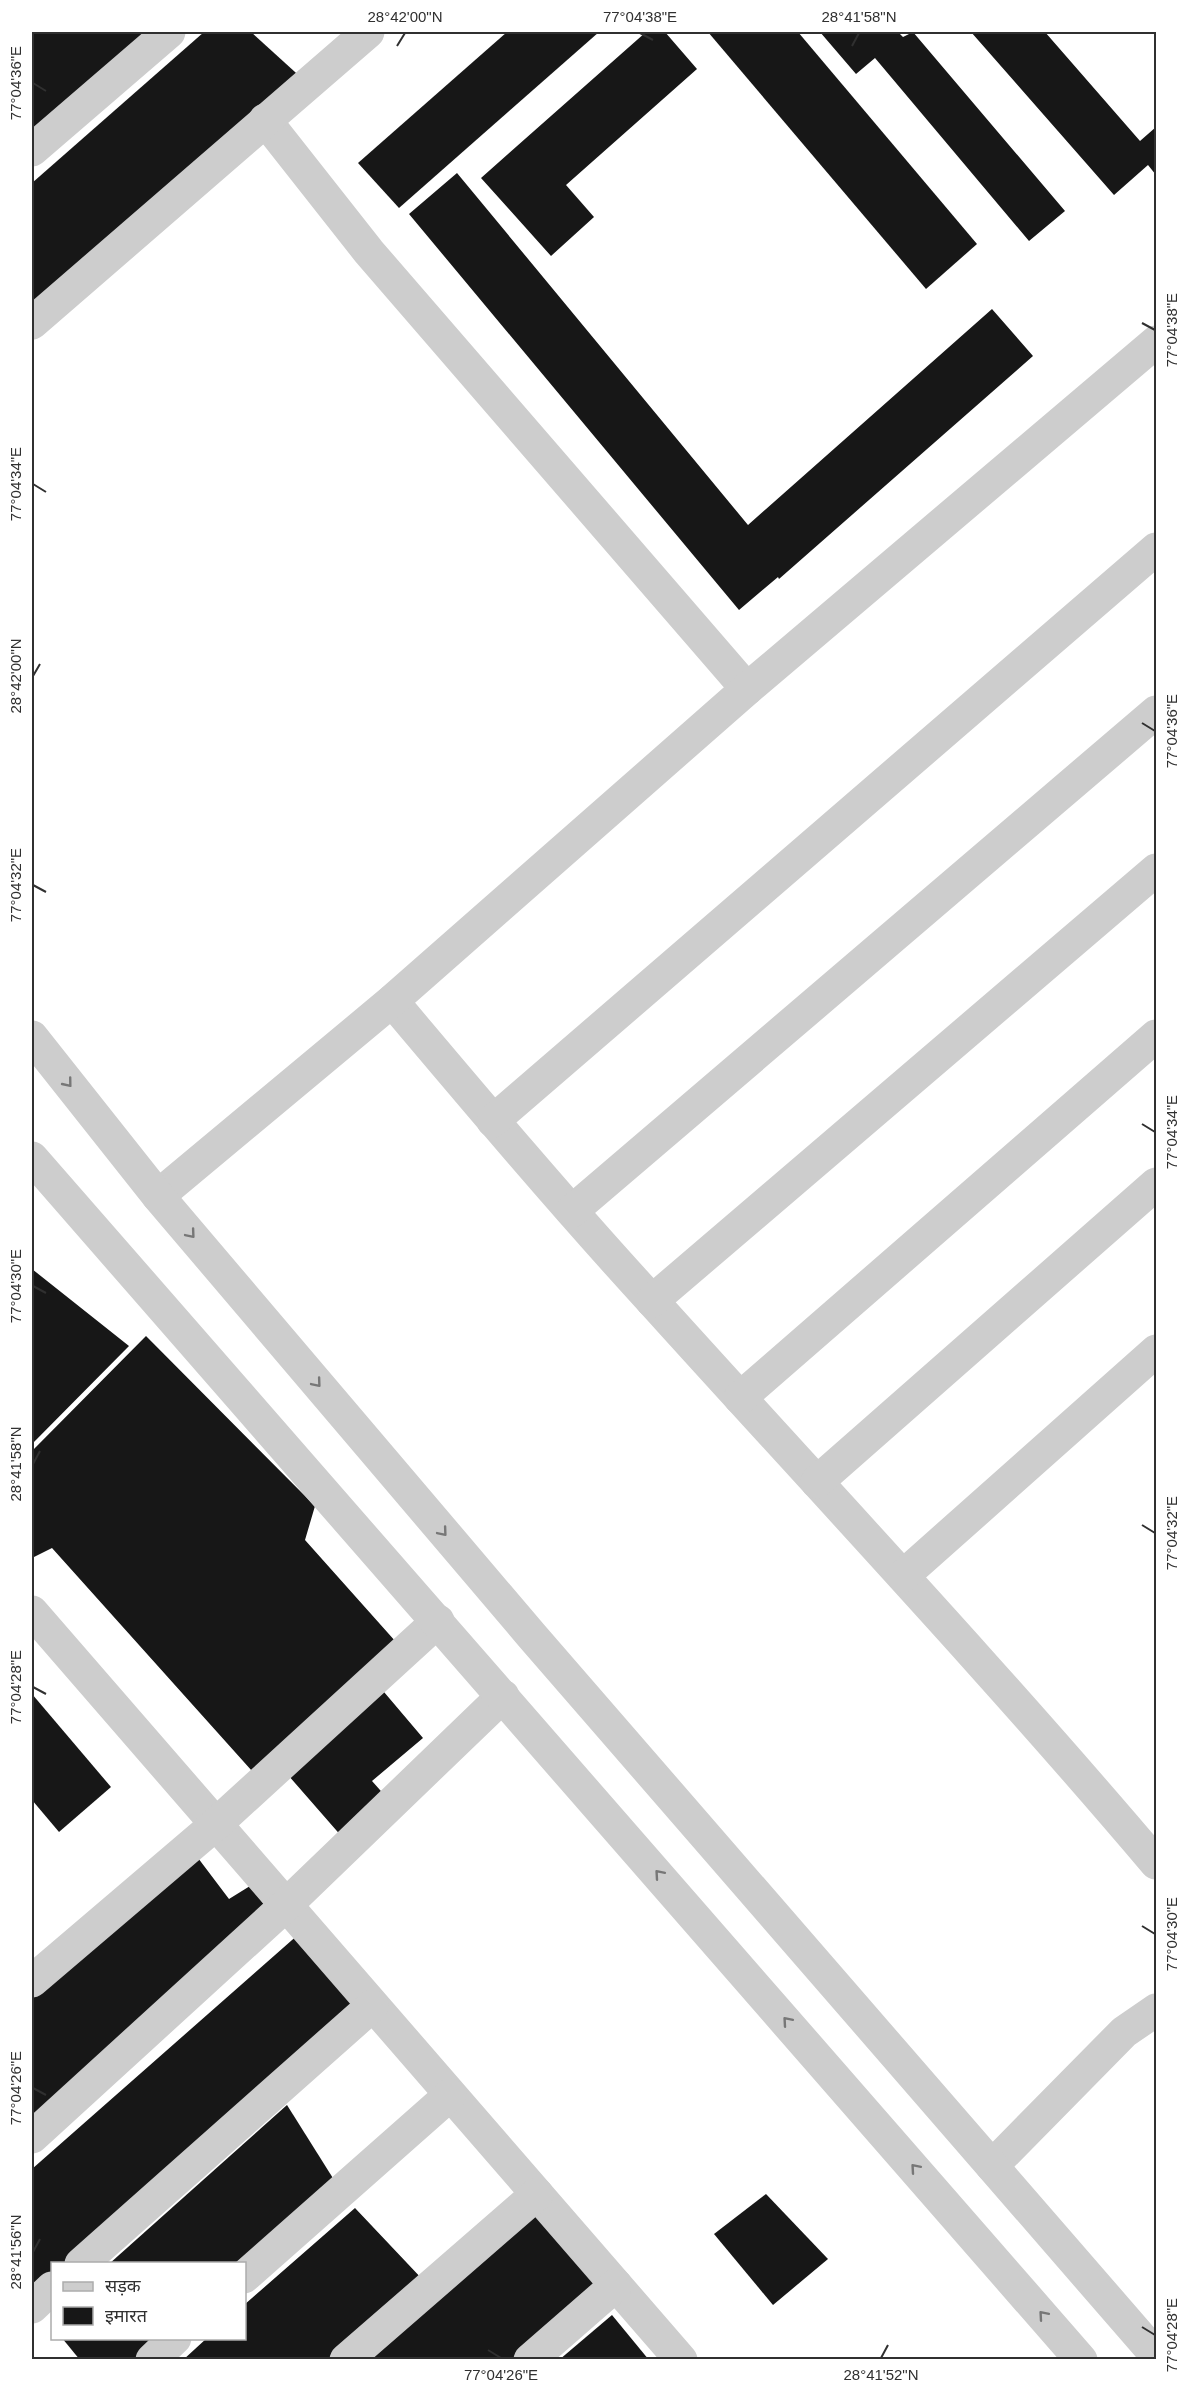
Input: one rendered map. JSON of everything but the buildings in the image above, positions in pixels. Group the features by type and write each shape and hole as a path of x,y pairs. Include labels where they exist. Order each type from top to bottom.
{"street":[{"path":"32,150 169,32"},
{"path":"32,323 368,32"},
{"path":"265,120 369,252 747,689"},
{"path":"158,1196 392,1001 747,689 1156,342"},
{"path":"493,1121 1156,549"},
{"path":"572,1211 1156,712"},
{"path":"652,1301 1156,870"},
{"path":"392,1001 572,1211 1052,1740 1156,1863"},
{"path":"740,1398 1156,1036"},
{"path":"32,1037 158,1196 532,1636 1156,2355"},
{"path":"32,1158 1081,2360"},
{"path":"817,1482 1156,1184"},
{"path":"903,1576 1156,1351"},
{"path":"32,1612 681,2360"},
{"path":"32,1982 215,1825 438,1621"},
{"path":"32,2137 285,1906 503,1696"},
{"path":"83,2262 372,2006"},
{"path":"992,2166 1124,2032 1156,2010"},
{"path":"246,2275 450,2095"},
{"path":"346,2360 537,2194"},
{"path":"530,2360 616,2285"},
{"path":"32,2307 51,2289"},
{"path":"152,2360 173,2340"}]}
